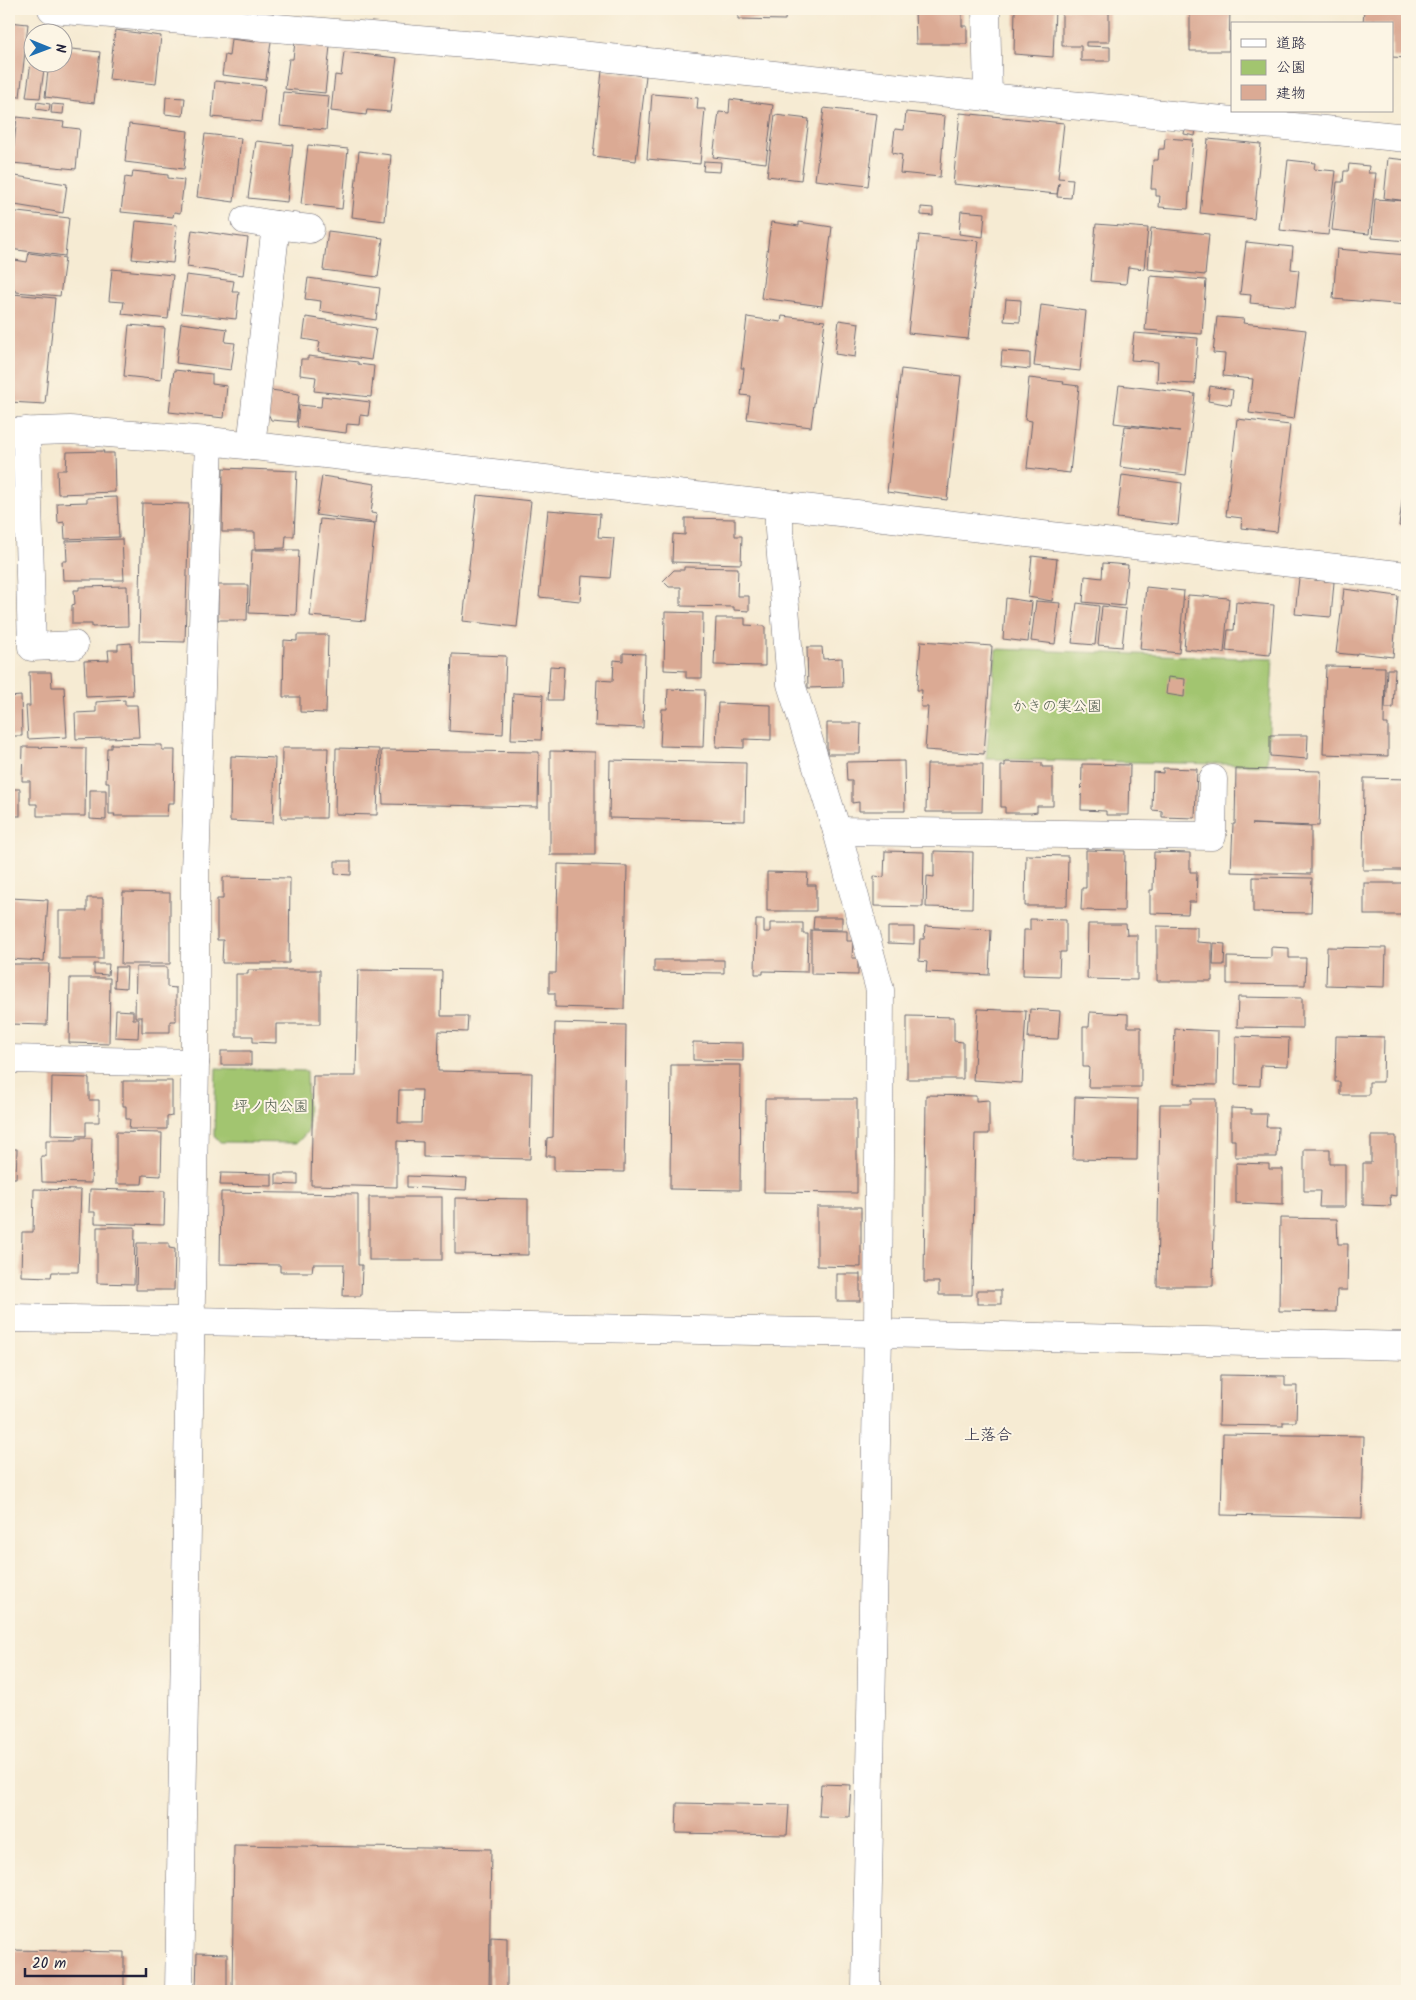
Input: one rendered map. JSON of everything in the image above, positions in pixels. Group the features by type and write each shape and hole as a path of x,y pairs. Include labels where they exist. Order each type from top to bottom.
{"street":[{"path":"52,9 513,48 1407,138"},
{"path":"986,9 988,97"},
{"path":"245,220 310,229"},
{"path":"251,446 276,225"},
{"path":"74,645 20,647 17,432 70,430 209,441 1407,576"},
{"path":"178,1991 195,1063 195,874 209,441"},
{"path":"779,506 779,530 791,684 837,831 880,990 878,1334 866,1991"},
{"path":"837,831 1212,836 1213,779"},
{"path":"9,1059 195,1063"},
{"path":"9,1318 190,1320 1407,1346"}],"green space":[{"name":"かきの実公園","path":"996,649 1273,659 1267,765 986,759"},
{"name":"坪ノ内公園","path":"216,1068 307,1071 308,1131 297,1143 220,1142 214,1136"}],"building":[{"path":"738,9 786,9 785,20 738,19"},
{"path":"915,9 962,9 962,26 967,26 967,44 916,44"},
{"path":"1015,9 1055,9 1053,57 1014,54"},
{"path":"1062,9 1109,9 1109,42 1086,42 1086,46 1110,47 1110,61 1081,61 1081,46 1062,46"},
{"path":"1190,9 1230,9 1229,51 1190,51"},
{"path":"1364,9 1407,9 1407,58 1394,57 1394,22 1363,22"},
{"path":"9,22 22,23 23,72 20,97 9,96"},
{"path":"115,30 161,36 156,84 109,79"},
{"path":"256,32 272,34 266,80 222,75 225,55 229,56 231,39 255,42"},
{"path":"295,42 330,46 325,93 285,89 289,59 293,59"},
{"path":"72,49 100,52 94,103 45,97 48,72 72,72"},
{"path":"344,52 397,58 390,112 367,110 366,115 331,111 335,75 341,76"},
{"path":"602,71 646,76 636,161 593,156"},
{"path":"30,72 44,72 40,98 26,97"},
{"path":"215,81 265,86 261,122 212,117"},
{"path":"283,92 329,96 326,130 280,126"},
{"path":"652,94 698,98 697,109 705,109 700,164 647,159"},
{"path":"166,97 185,98 183,116 165,114"},
{"path":"730,99 773,105 766,163 713,157 719,112 729,113"},
{"path":"37,102 50,104 49,111 36,109"},
{"path":"52,104 64,105 63,114 51,113"},
{"path":"824,108 877,114 868,186 815,180"},
{"path":"906,112 945,116 940,177 900,173 902,155 892,153 895,129 904,130"},
{"path":"960,113 1064,123 1058,178 1073,179 1071,198 1057,197 1059,183 1057,194 953,184"},
{"path":"775,115 809,119 801,180 767,176"},
{"path":"17,117 64,122 63,127 80,129 76,169 12,163"},
{"path":"129,124 188,131 184,169 125,162"},
{"path":"1185,128 1196,128 1195,136 1184,134"},
{"path":"205,134 241,138 234,202 197,197"},
{"path":"1165,138 1193,140 1188,209 1159,207 1160,196 1156,196 1156,189 1151,189 1153,160 1158,160 1159,149 1164,149"},
{"path":"1208,139 1261,144 1254,219 1200,213"},
{"path":"256,141 293,145 287,202 248,198"},
{"path":"308,145 348,149 342,209 301,204"},
{"path":"359,151 391,155 385,221 352,217"},
{"path":"1388,158 1407,160 1407,201 1384,198"},
{"path":"1288,160 1315,163 1314,169 1336,171 1328,235 1280,230"},
{"path":"704,161 721,162 720,172 703,171"},
{"path":"1349,164 1369,166 1368,173 1376,173 1369,234 1332,230 1337,182 1343,182 1344,171 1348,171"},
{"path":"133,171 168,175 168,178 184,180 180,213 174,212 173,217 121,212 125,177 132,178"},
{"path":"9,175 67,184 63,213 9,204"},
{"path":"1375,199 1407,201 1407,241 1372,238"},
{"path":"921,207 933,208 933,216 921,215"},
{"path":"9,211 69,218 65,256 9,249"},
{"path":"961,211 985,213 983,237 959,234"},
{"path":"136,221 177,225 173,263 132,259"},
{"path":"771,222 799,226 799,222 832,227 822,306 761,298"},
{"path":"1096,224 1148,228 1144,269 1128,267 1126,284 1091,281"},
{"path":"1151,228 1209,234 1205,275 1148,269"},
{"path":"192,230 248,238 243,275 187,267"},
{"path":"328,231 383,238 378,277 323,270"},
{"path":"919,235 979,241 968,339 908,333"},
{"path":"1246,242 1293,247 1291,269 1299,270 1295,307 1250,303 1251,295 1240,294"},
{"path":"1337,249 1407,255 1407,305 1333,299"},
{"path":"29,253 65,258 60,296 16,292 16,290 9,289 9,259 27,262"},
{"path":"112,269 173,275 168,319 122,314 124,302 109,301"},
{"path":"186,275 234,281 232,292 239,292 236,319 181,313"},
{"path":"1150,276 1206,280 1202,334 1145,330"},
{"path":"308,278 380,288 376,320 320,311 321,301 305,299"},
{"path":"13,294 55,298 45,404 9,402 9,345"},
{"path":"1006,299 1021,300 1020,322 1004,321"},
{"path":"1041,305 1086,311 1080,371 1034,366"},
{"path":"782,316 825,321 811,427 747,419 750,396 741,395 744,368 741,368 747,317 781,322"},
{"path":"306,317 376,328 371,360 318,352 320,342 303,339"},
{"path":"1217,317 1244,319 1243,323 1306,330 1294,419 1249,413 1253,379 1223,376 1225,354 1213,353"},
{"path":"839,320 859,323 855,357 835,354"},
{"path":"181,323 227,329 225,342 235,343 231,370 176,363"},
{"path":"129,325 165,328 161,380 124,376"},
{"path":"1134,333 1198,338 1195,384 1157,382 1158,362 1131,360"},
{"path":"1002,351 1030,353 1030,369 1001,366"},
{"path":"308,356 358,362 358,364 374,366 371,397 314,391 316,377 300,375 301,359 308,359"},
{"path":"901,369 961,376 947,500 887,492"},
{"path":"174,370 212,374 212,384 227,386 224,418 169,412"},
{"path":"1029,378 1064,382 1063,384 1079,386 1070,473 1027,468 1032,421 1025,420"},
{"path":"1119,385 1195,394 1186,475 1120,467 1125,426 1180,431 1114,423"},
{"path":"1210,386 1233,390 1231,405 1208,401"},
{"path":"271,390 299,394 296,422 271,420 268,413"},
{"path":"322,396 370,402 368,416 360,415 359,425 347,424 346,433 297,427 299,405 321,407"},
{"path":"1237,419 1290,425 1277,532 1241,528 1242,518 1226,516"},
{"path":"104,451 103,453 114,453 115,492 58,494 57,470 66,470 67,452"},
{"path":"223,468 297,471 294,536 286,536 285,548 255,549 255,532 222,532"},
{"path":"1122,475 1182,483 1178,525 1117,518"},
{"path":"322,476 375,484 371,513 377,514 376,523 316,515"},
{"path":"1403,494 1407,495 1407,526 1399,526"},
{"path":"477,495 531,501 517,627 463,621"},
{"path":"117,497 119,537 65,539 64,522 58,523 57,503 87,502 87,498"},
{"path":"142,503 189,504 185,642 139,641"},
{"path":"548,510 600,514 598,537 614,538 610,578 582,576 580,601 539,597"},
{"path":"685,518 735,519 735,536 742,536 741,564 672,562 673,534 685,535"},
{"path":"320,519 375,524 365,621 310,616"},
{"path":"122,539 124,580 63,580 62,561 67,561 66,541"},
{"path":"252,550 299,550 296,615 249,613"},
{"path":"1032,556 1057,559 1052,601 1028,597"},
{"path":"1103,563 1128,565 1124,606 1083,602 1085,576 1102,578"},
{"path":"684,567 738,568 737,596 749,596 749,611 734,610 734,607 681,606 681,587 669,587 663,581 674,570 684,570"},
{"path":"1299,578 1334,582 1331,617 1295,614"},
{"path":"218,585 248,585 247,620 218,620"},
{"path":"127,586 128,626 92,627 92,624 72,624 72,605 75,604 74,590 79,590 79,587"},
{"path":"1146,587 1184,591 1179,653 1140,649"},
{"path":"1344,589 1398,596 1393,657 1336,653"},
{"path":"1188,595 1229,598 1224,653 1184,649"},
{"path":"1006,598 1032,602 1028,642 1003,639"},
{"path":"1036,601 1060,603 1055,644 1031,641"},
{"path":"1236,602 1274,605 1270,655 1226,651 1228,630 1234,630"},
{"path":"1077,603 1099,606 1095,645 1072,643"},
{"path":"1102,606 1126,609 1122,647 1098,645"},
{"path":"665,612 703,613 702,678 686,678 686,671 664,670"},
{"path":"716,618 745,618 745,625 765,626 765,666 714,665"},
{"path":"297,635 328,635 326,713 300,712 300,697 283,697 284,640 297,641"},
{"path":"921,641 992,646 984,754 925,750 928,707 921,707 922,690 917,690"},
{"path":"131,643 133,695 86,697 84,661 109,660 108,650 118,650 118,644"},
{"path":"807,647 822,647 823,659 842,658 843,687 808,688"},
{"path":"623,653 645,654 643,728 595,726 597,680 613,681 614,660 623,661"},
{"path":"452,654 506,656 503,734 449,731"},
{"path":"550,666 564,667 562,700 548,700"},
{"path":"1326,666 1385,667 1384,724 1388,724 1388,756 1323,754"},
{"path":"1387,669 1395,669 1393,708 1385,708"},
{"path":"29,672 51,672 52,687 64,687 67,737 28,739 26,706 30,706"},
{"path":"1168,677 1185,679 1184,697 1166,694"},
{"path":"668,689 705,690 703,747 660,746 662,709 667,709"},
{"path":"513,693 543,695 541,740 511,739"},
{"path":"21,696 22,736 9,736 9,697"},
{"path":"125,700 125,705 137,705 139,737 76,739 75,713 96,712 96,702"},
{"path":"718,703 771,705 771,740 744,739 744,748 716,747"},
{"path":"827,723 861,723 860,754 827,754"},
{"path":"1270,735 1308,735 1307,759 1270,756"},
{"path":"111,744 162,745 162,750 175,750 174,803 168,803 167,816 114,816 115,814 109,814 109,782 106,782 107,748 111,748"},
{"path":"23,747 86,748 85,816 37,816 37,804 30,804 30,781 22,781"},
{"path":"282,748 328,748 326,818 281,818"},
{"path":"336,748 379,749 377,815 335,814"},
{"path":"381,750 539,752 538,807 383,804"},
{"path":"550,751 595,752 595,855 550,855"},
{"path":"231,756 275,758 273,823 230,821"},
{"path":"610,760 746,763 745,821 609,818"},
{"path":"904,761 905,811 859,811 859,802 852,803 852,781 847,781 846,762"},
{"path":"1005,762 1042,763 1042,767 1053,767 1053,806 1037,806 1037,812 1031,813 1005,813 1005,807 1001,807 1001,766 1005,766"},
{"path":"927,764 983,764 982,812 926,812"},
{"path":"1082,764 1130,765 1129,815 1106,815 1106,811 1081,810"},
{"path":"1163,768 1197,769 1195,818 1162,817 1162,811 1152,810 1153,772 1163,773"},
{"path":"1236,769 1321,771 1319,826 1252,824 1311,827 1311,874 1231,872 1233,824 1235,824"},
{"path":"1364,778 1407,779 1407,870 1363,870"},
{"path":"9,789 20,789 20,816 9,816"},
{"path":"90,790 106,790 106,820 90,819"},
{"path":"1086,850 1125,851 1124,911 1081,910 1082,888 1086,888"},
{"path":"885,851 924,852 923,907 874,906 874,876 884,877"},
{"path":"934,851 973,852 972,908 926,907 927,876 934,877"},
{"path":"1154,852 1190,853 1190,872 1197,872 1196,902 1189,902 1188,914 1150,913 1150,890 1153,890"},
{"path":"1026,855 1068,856 1067,906 1025,906"},
{"path":"335,861 351,861 351,875 335,874"},
{"path":"558,864 627,866 624,1009 555,1007 555,993 549,993 549,973 556,973"},
{"path":"767,872 808,873 807,885 816,885 816,911 767,911"},
{"path":"223,877 290,878 289,963 222,963 223,940 217,940 217,899 223,899"},
{"path":"1253,877 1312,878 1311,913 1253,912"},
{"path":"1364,883 1407,883 1407,915 1364,915"},
{"path":"123,892 170,893 170,964 121,964"},
{"path":"10,898 48,900 44,961 9,959"},
{"path":"87,898 103,898 103,959 59,959 59,911 87,911"},
{"path":"814,917 842,917 842,929 813,929"},
{"path":"1030,919 1066,920 1066,952 1060,952 1059,976 1023,975 1024,930 1030,930"},
{"path":"756,920 764,920 764,932 770,932 770,923 803,923 803,934 808,934 807,972 763,971 763,974 755,974"},
{"path":"1088,924 1126,924 1127,935 1137,935 1137,980 1087,979"},
{"path":"925,926 991,930 989,975 926,972 927,962 919,961 920,939 924,939"},
{"path":"1157,926 1197,927 1197,942 1212,943 1212,981 1157,981"},
{"path":"888,927 914,927 914,944 888,943"},
{"path":"811,930 847,931 847,941 853,941 852,958 858,958 858,975 811,974"},
{"path":"1214,943 1225,944 1224,965 1213,965"},
{"path":"1271,947 1289,948 1289,958 1306,958 1305,985 1227,984 1227,957 1271,958"},
{"path":"1327,947 1386,948 1385,987 1326,985"},
{"path":"654,960 724,960 724,973 654,972"},
{"path":"9,964 49,964 47,1025 9,1024"},
{"path":"94,964 109,964 108,975 94,974"},
{"path":"115,967 127,967 126,988 114,987"},
{"path":"136,967 167,967 167,987 176,988 176,1021 170,1021 170,1032 142,1032 142,1017 135,1017"},
{"path":"248,970 320,970 320,1024 276,1024 276,1043 253,1042 253,1036 236,1036 236,974 248,974"},
{"path":"358,970 442,971 441,1016 468,1016 467,1032 439,1031 438,1071 532,1073 530,1159 423,1157 423,1142 397,1141 397,1187 311,1185 313,1076 356,1076","holes":["399,1090 422,1090 421,1123 398,1123"]},
{"path":"70,978 110,978 109,1044 69,1043"},
{"path":"1238,997 1302,998 1302,1028 1237,1027"},
{"path":"978,1009 1026,1011 1022,1083 973,1080"},
{"path":"1030,1009 1060,1011 1058,1039 1028,1038"},
{"path":"116,1010 133,1011 133,1019 139,1019 138,1038 115,1037"},
{"path":"1090,1012 1128,1014 1128,1027 1141,1027 1141,1087 1088,1087 1089,1067 1083,1067 1083,1027 1089,1027"},
{"path":"907,1016 954,1017 954,1041 963,1042 963,1079 907,1079"},
{"path":"555,1023 626,1025 624,1172 554,1171 554,1156 546,1156 547,1138 553,1137"},
{"path":"1175,1029 1218,1031 1217,1085 1173,1084"},
{"path":"1236,1036 1289,1038 1288,1066 1261,1065 1260,1086 1235,1085"},
{"path":"1336,1036 1384,1037 1383,1082 1369,1082 1369,1095 1340,1095 1340,1082 1335,1082"},
{"path":"693,1042 743,1043 743,1061 693,1060"},
{"path":"221,1051 251,1051 251,1065 221,1065"},
{"path":"671,1065 741,1065 740,1190 670,1189"},
{"path":"52,1077 89,1078 89,1100 99,1100 99,1122 86,1122 86,1136 51,1135"},
{"path":"123,1081 172,1081 172,1116 167,1117 167,1129 129,1129 130,1119 126,1119 126,1106 123,1106"},
{"path":"926,1095 976,1096 976,1101 989,1100 989,1134 975,1134 972,1295 939,1295 939,1282 924,1282"},
{"path":"1075,1097 1138,1099 1137,1160 1073,1159"},
{"path":"765,1099 857,1099 857,1193 764,1192"},
{"path":"1191,1099 1216,1099 1213,1286 1157,1286 1160,1104 1191,1104"},
{"path":"1231,1108 1251,1109 1251,1114 1267,1114 1266,1127 1278,1127 1277,1157 1235,1157 1235,1140 1231,1140"},
{"path":"116,1132 162,1133 161,1176 143,1175 142,1184 116,1184"},
{"path":"1371,1136 1396,1136 1396,1196 1390,1195 1391,1206 1363,1205 1363,1163 1371,1163"},
{"path":"77,1138 92,1138 91,1183 42,1182 41,1156 46,1156 46,1140 77,1140"},
{"path":"9,1149 17,1149 16,1178 9,1178"},
{"path":"1304,1149 1330,1149 1330,1164 1345,1164 1345,1207 1319,1207 1320,1191 1304,1191"},
{"path":"1236,1163 1269,1164 1269,1169 1283,1169 1283,1205 1236,1203"},
{"path":"221,1173 272,1174 272,1186 220,1185"},
{"path":"276,1174 298,1174 298,1185 276,1184"},
{"path":"407,1176 467,1178 466,1190 407,1187"},
{"path":"34,1189 81,1190 78,1272 52,1272 51,1277 21,1276 22,1232 33,1232"},
{"path":"90,1189 165,1191 164,1225 95,1223 95,1212 89,1212"},
{"path":"221,1192 358,1194 358,1265 362,1265 361,1296 343,1296 344,1264 313,1264 312,1272 280,1272 280,1265 220,1264"},
{"path":"369,1197 442,1197 442,1260 369,1260"},
{"path":"455,1198 528,1199 528,1255 455,1254"},
{"path":"817,1207 861,1207 861,1267 817,1266"},
{"path":"1280,1218 1337,1219 1338,1244 1348,1244 1347,1290 1337,1290 1336,1312 1279,1311"},
{"path":"97,1227 135,1227 134,1284 97,1283"},
{"path":"137,1243 169,1243 169,1248 175,1249 174,1290 136,1290"},
{"path":"837,1274 860,1274 860,1301 837,1301"},
{"path":"977,1290 1001,1290 1001,1304 977,1304"},
{"path":"1220,1375 1285,1376 1285,1386 1297,1386 1296,1422 1283,1422 1283,1426 1219,1425"},
{"path":"1223,1434 1364,1436 1362,1518 1221,1515"},
{"path":"821,1784 851,1785 849,1817 819,1816"},
{"path":"677,1803 789,1805 787,1835 676,1833"},
{"path":"234,1845 491,1849 489,1991 232,1991"},
{"path":"491,1937 507,1938 507,1991 491,1991"},
{"path":"9,1950 124,1952 124,1991 9,1991"},
{"path":"197,1953 227,1954 227,1991 196,1991"}],"district":[{"name":"上落合","path":"988,1434"}]}
